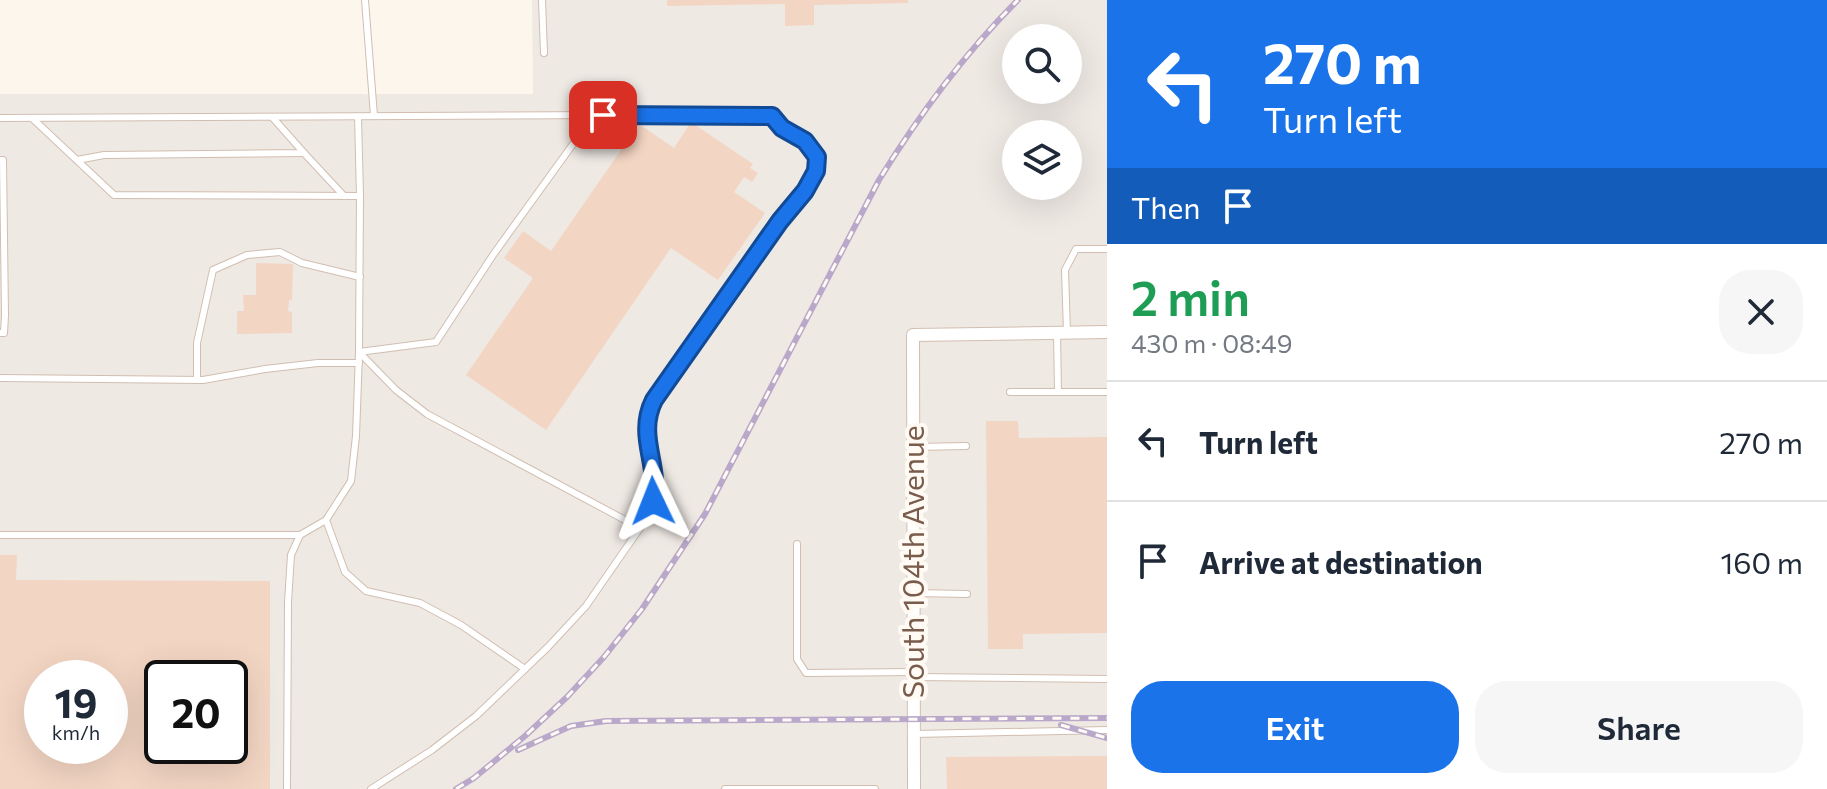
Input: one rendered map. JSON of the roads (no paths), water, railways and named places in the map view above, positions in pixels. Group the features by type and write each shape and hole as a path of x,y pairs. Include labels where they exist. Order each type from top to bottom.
{"street":[{"path":"1062,333 1107,332"},
{"name":"South 104th Avenue","path":"914,789 913,335 1062,333"}],"lane":[{"path":"365,0 374,116"},
{"path":"542,0 544,53"},
{"path":"359,352 436,342 493,255 594,115"},
{"path":"0,118 772,116 782,128 805,141 817,157 816,171 805,191 780,221 649,409 647,437 655,491 653,501 640,528 586,606 476,716 432,750 371,789"},
{"path":"0,535 300,535 326,520 351,481 356,436 360,277 358,117"},
{"path":"32,118 114,195 360,196"},
{"path":"273,118 344,196"},
{"path":"77,160 104,155 304,153"},
{"path":"0,160 3,160 5,315 4,333 0,333"},
{"path":"1058,392 1065,270 1076,249 1107,249"},
{"path":"197,379 197,343 213,270 247,255 280,252 302,263 360,277"},
{"path":"359,352 396,390 427,414 640,528"},
{"path":"0,378 197,379 318,363 359,363"},
{"path":"1010,392 1107,392"},
{"path":"913,447 966,446"},
{"path":"326,520 345,572 366,591 420,603 461,625 525,669"},
{"path":"287,789 288,602 291,555 300,535"},
{"path":"797,544 797,659 806,673 1107,679"},
{"path":"914,593 967,594"},
{"path":"915,734 1107,730"},
{"path":"288,778 295,789"},
{"path":"725,789 875,789"}],"railway":[{"path":"456,789 525,736 567,697 642,609 705,514 879,180 943,86 1018,0"},
{"path":"518,750 571,726 606,721 1107,718"},
{"path":"1061,725 1107,738"}]}
